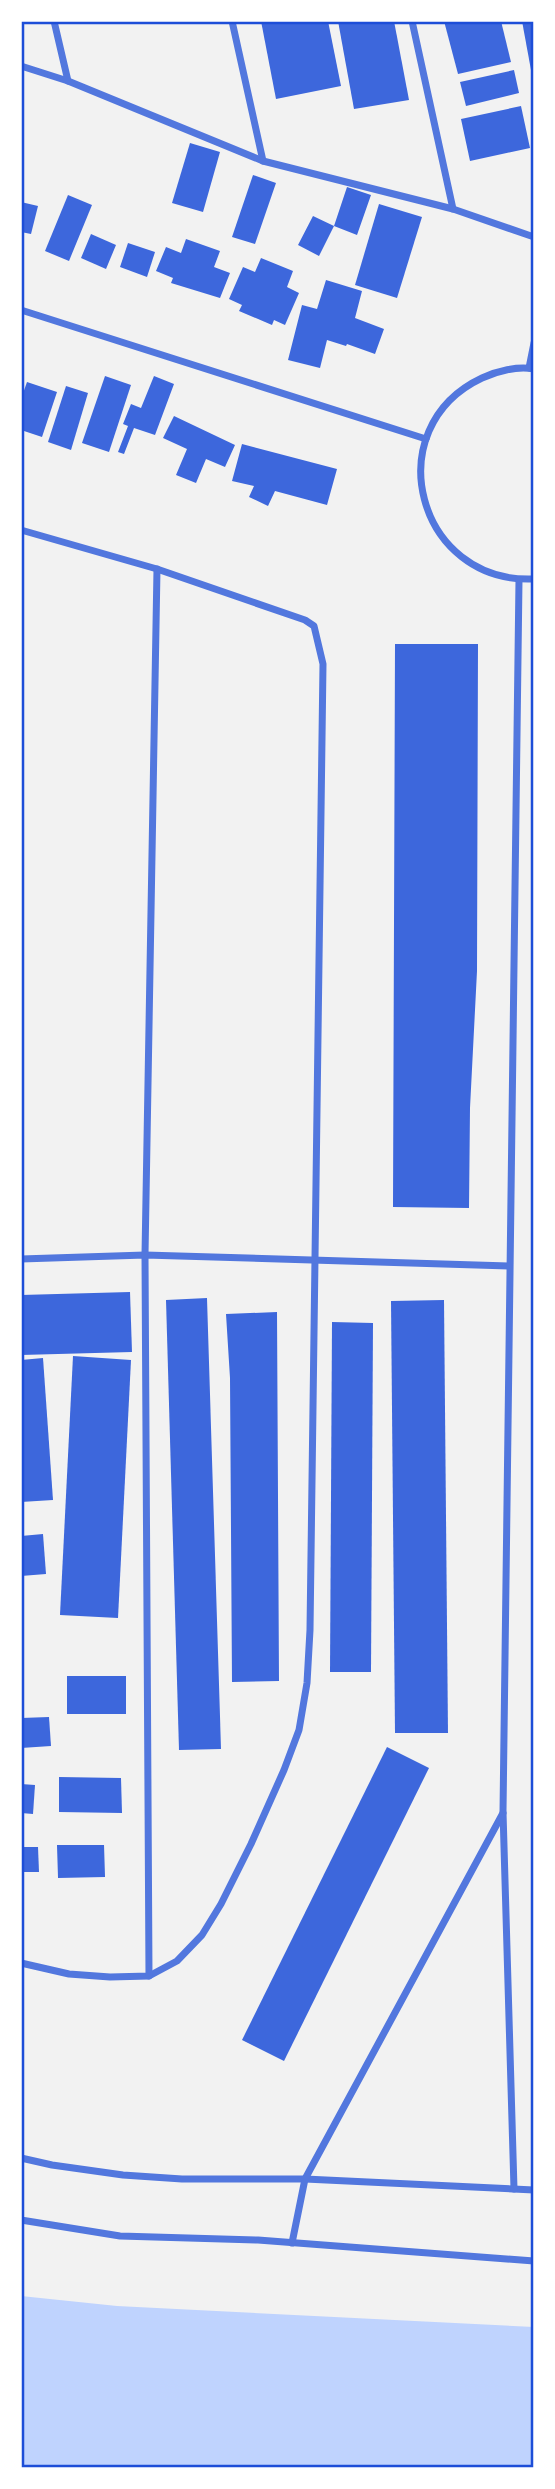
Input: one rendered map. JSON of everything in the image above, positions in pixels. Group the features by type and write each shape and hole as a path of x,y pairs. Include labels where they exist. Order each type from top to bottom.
{"street":[{"path":"54,21 68,81"},
{"path":"232,21 263,161"},
{"path":"412,21 453,209"},
{"path":"21,66 68,81 263,161 453,209 534,237"},
{"path":"21,310 426,439"},
{"path":"534,343 531,368 496,372 466,386 442,409 426,439 419,477 428,515 449,547 481,570 519,580 534,579"},
{"path":"21,530 158,569 305,620 314,626 323,664 310,1630 307,1684 299,1730 279,1783 221,1904 202,1935 177,1961 149,1976 110,1977 69,1974 21,1962"},
{"path":"149,1976 145,1255 158,569"},
{"path":"514,2189 503,1812 519,580"},
{"path":"21,1259 145,1255 315,1258 509,1266"},
{"path":"292,2243 305,2179 503,1812"},
{"path":"21,2158 123,2175 182,2179 305,2179 534,2190"},
{"path":"21,2220 120,2236 292,2243 534,2261"}],"water":[{"path":"21,2296 117,2306 534,2327 534,2468 21,2468"}],"building":[{"path":"261,21 328,21 341,86 276,99"},
{"path":"338,21 394,21 409,100 354,109"},
{"path":"444,21 501,21 511,62 458,74"},
{"path":"522,21 534,21 534,81 533,81"},
{"path":"514,70 519,93 466,106 460,82"},
{"path":"521,106 530,148 470,161 461,119"},
{"path":"190,143 220,152 203,212 172,203"},
{"path":"253,175 276,183 255,244 232,237"},
{"path":"347,187 371,195 357,235 334,226"},
{"path":"68,195 92,205 69,261 45,251"},
{"path":"21,202 38,206 31,234 21,232"},
{"path":"379,204 422,217 397,298 355,285"},
{"path":"313,216 334,226 319,256 298,245"},
{"path":"91,234 116,245 106,269 81,258"},
{"path":"186,239 220,251 214,267 230,273 220,298 171,283 173,278 156,271 166,247 181,253"},
{"path":"128,243 155,252 147,277 120,267"},
{"path":"261,258 293,271 287,287 299,293 285,325 274,320 272,325 239,311 242,305 229,299 243,267 255,272"},
{"path":"326,280 362,291 355,318 384,329 375,354 327,340 320,368 288,360 302,305 317,309"},
{"path":"105,376 131,385 109,452 82,443"},
{"path":"154,376 174,384 155,435 134,428 124,454 118,452 128,426 123,424 131,404 141,408"},
{"path":"27,382 57,392 42,437 21,430 21,399"},
{"path":"66,386 88,393 71,450 48,442"},
{"path":"174,416 235,445 225,467 206,459 196,483 176,475 187,449 163,438"},
{"path":"242,444 337,469 327,505 275,491 268,506 249,497 254,486 232,481"},
{"path":"395,644 478,644 477,971 470,1108 469,1208 393,1207"},
{"path":"130,1292 132,1352 21,1355 21,1295"},
{"path":"207,1298 221,1749 179,1750 166,1300"},
{"path":"444,1300 448,1733 395,1733 391,1301"},
{"path":"277,1312 279,1681 232,1682 230,1378 226,1314"},
{"path":"332,1322 373,1323 371,1672 330,1672"},
{"path":"73,1356 131,1360 118,1618 60,1615"},
{"path":"43,1358 53,1500 21,1502 21,1360"},
{"path":"43,1534 46,1574 21,1576 21,1536"},
{"path":"67,1676 126,1676 126,1714 67,1714"},
{"path":"49,1717 51,1746 21,1748 21,1718"},
{"path":"387,1747 429,1768 284,2061 242,2040"},
{"path":"59,1777 121,1778 122,1813 59,1812"},
{"path":"21,1784 35,1785 33,1814 21,1813"},
{"path":"57,1845 104,1845 105,1877 58,1878"},
{"path":"21,1847 38,1847 39,1872 21,1872"}]}
